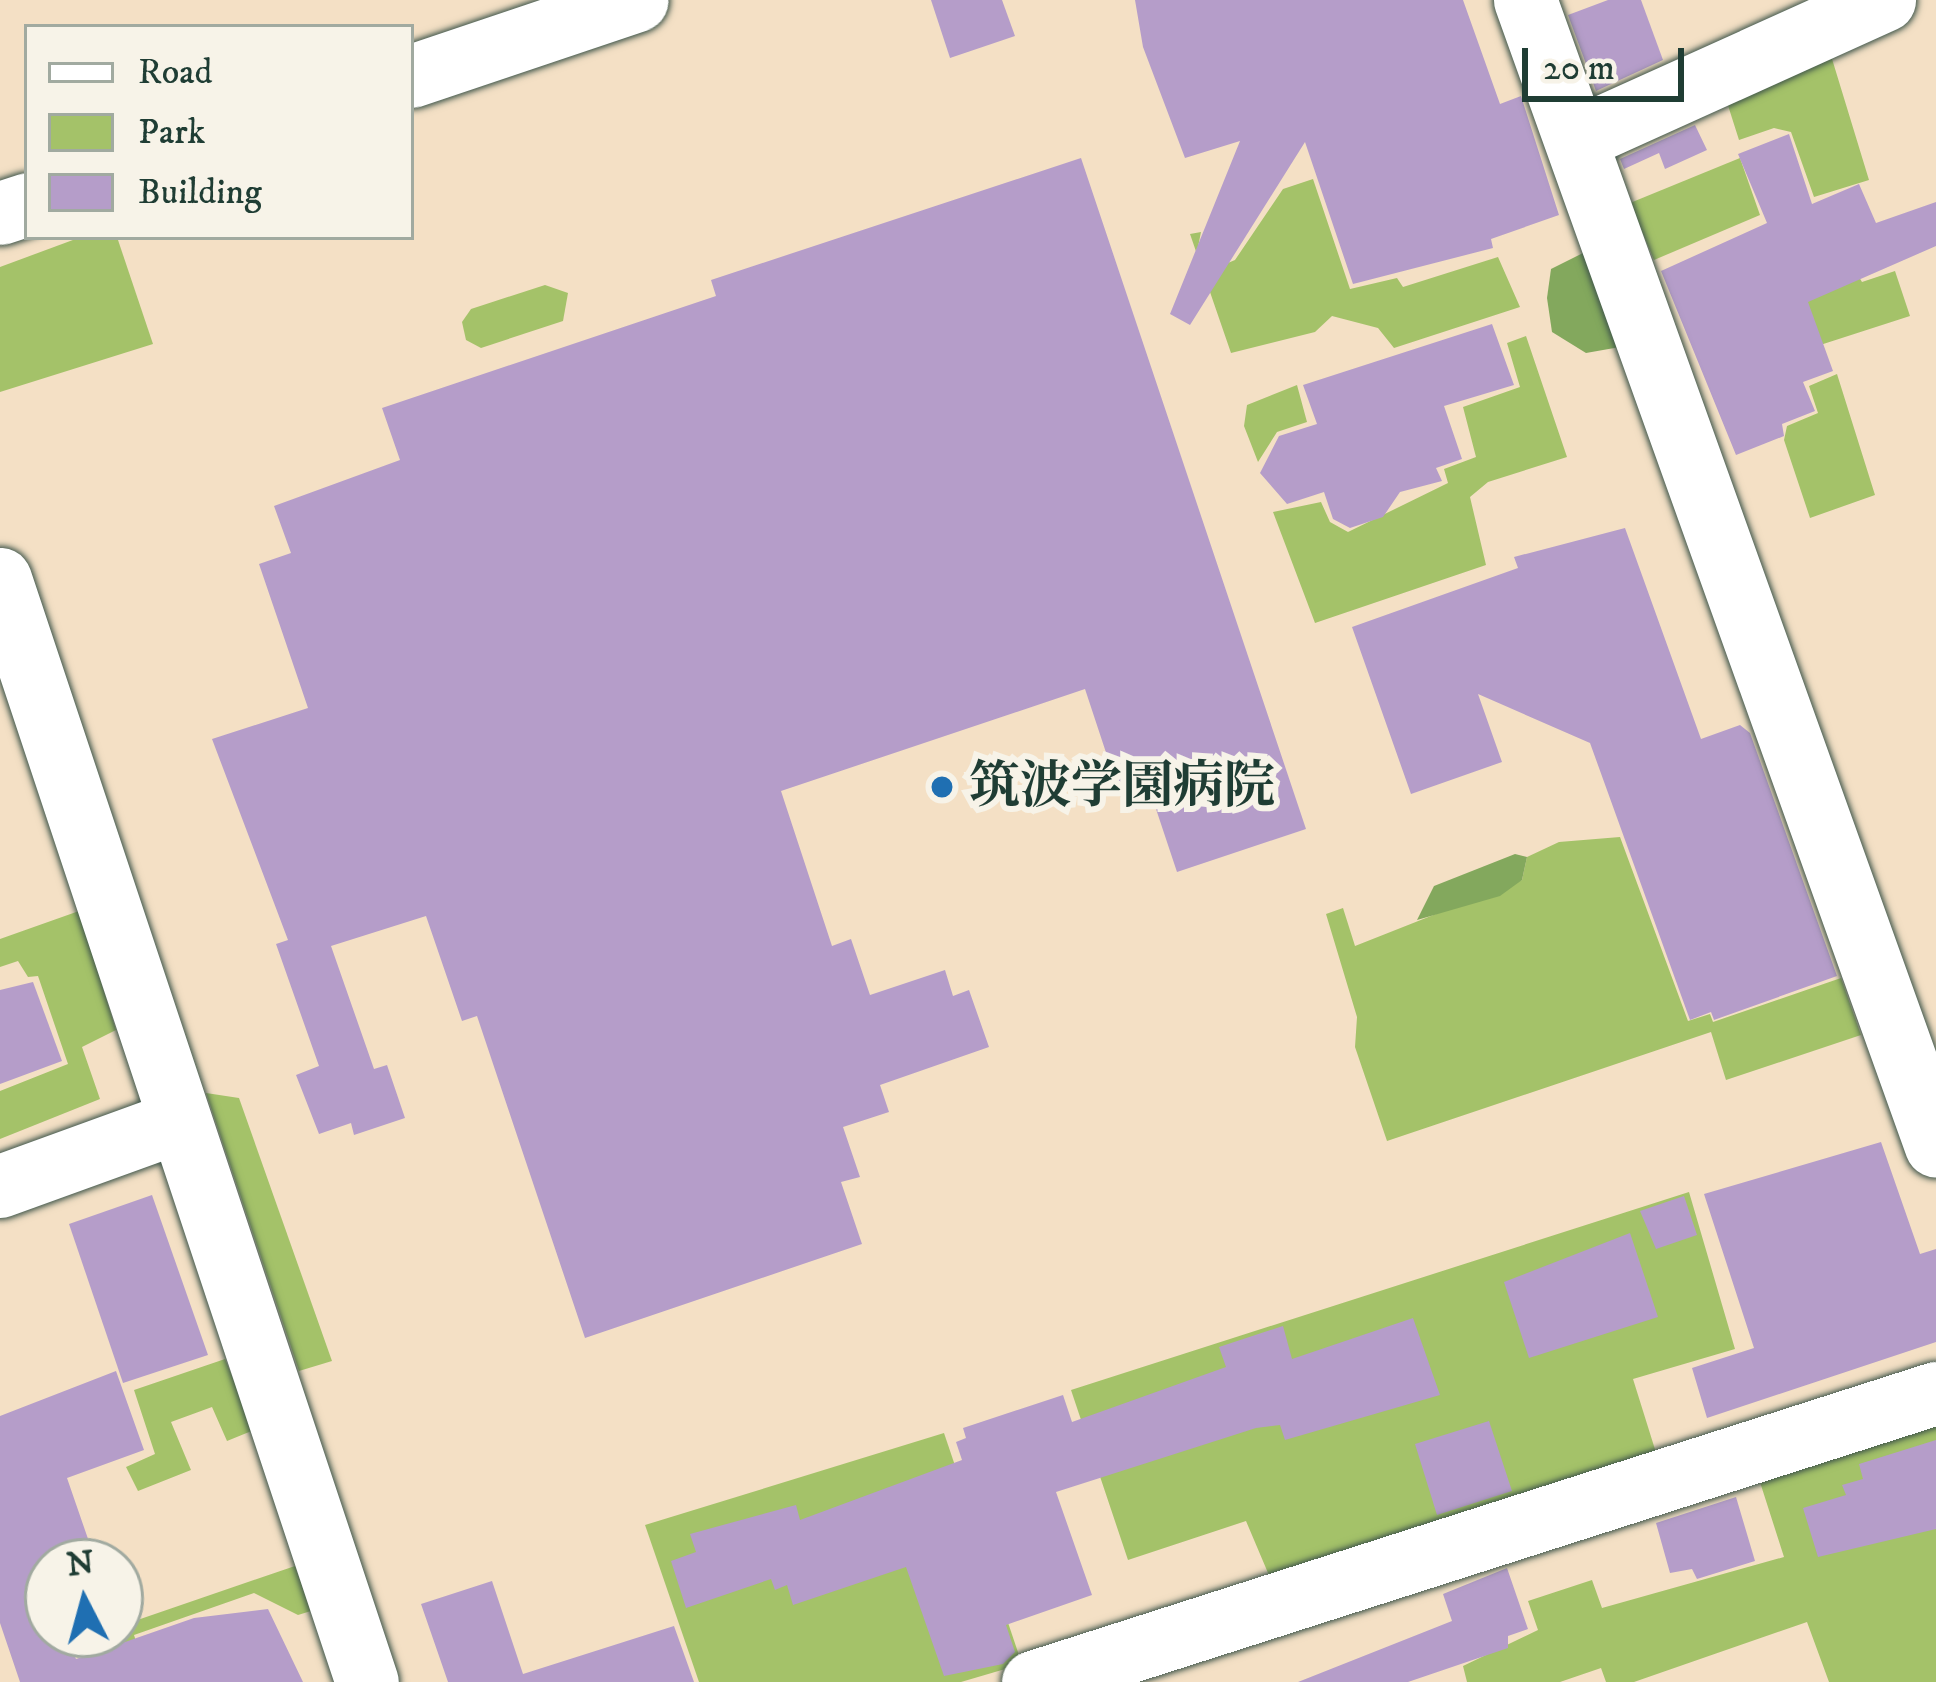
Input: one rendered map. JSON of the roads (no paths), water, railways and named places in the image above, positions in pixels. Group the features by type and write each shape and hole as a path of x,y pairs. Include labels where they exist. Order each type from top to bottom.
{"street":[{"path":"414,75 637,0"},
{"path":"1526,0 1936,1146"},
{"path":"1576,139 1884,0"},
{"path":"0,579 367,1682"},
{"path":"0,1186 181,1121"},
{"path":"1033,1682 1936,1393"}],"place":[{"name":"筑波学園病院","path":"942,787"}]}
